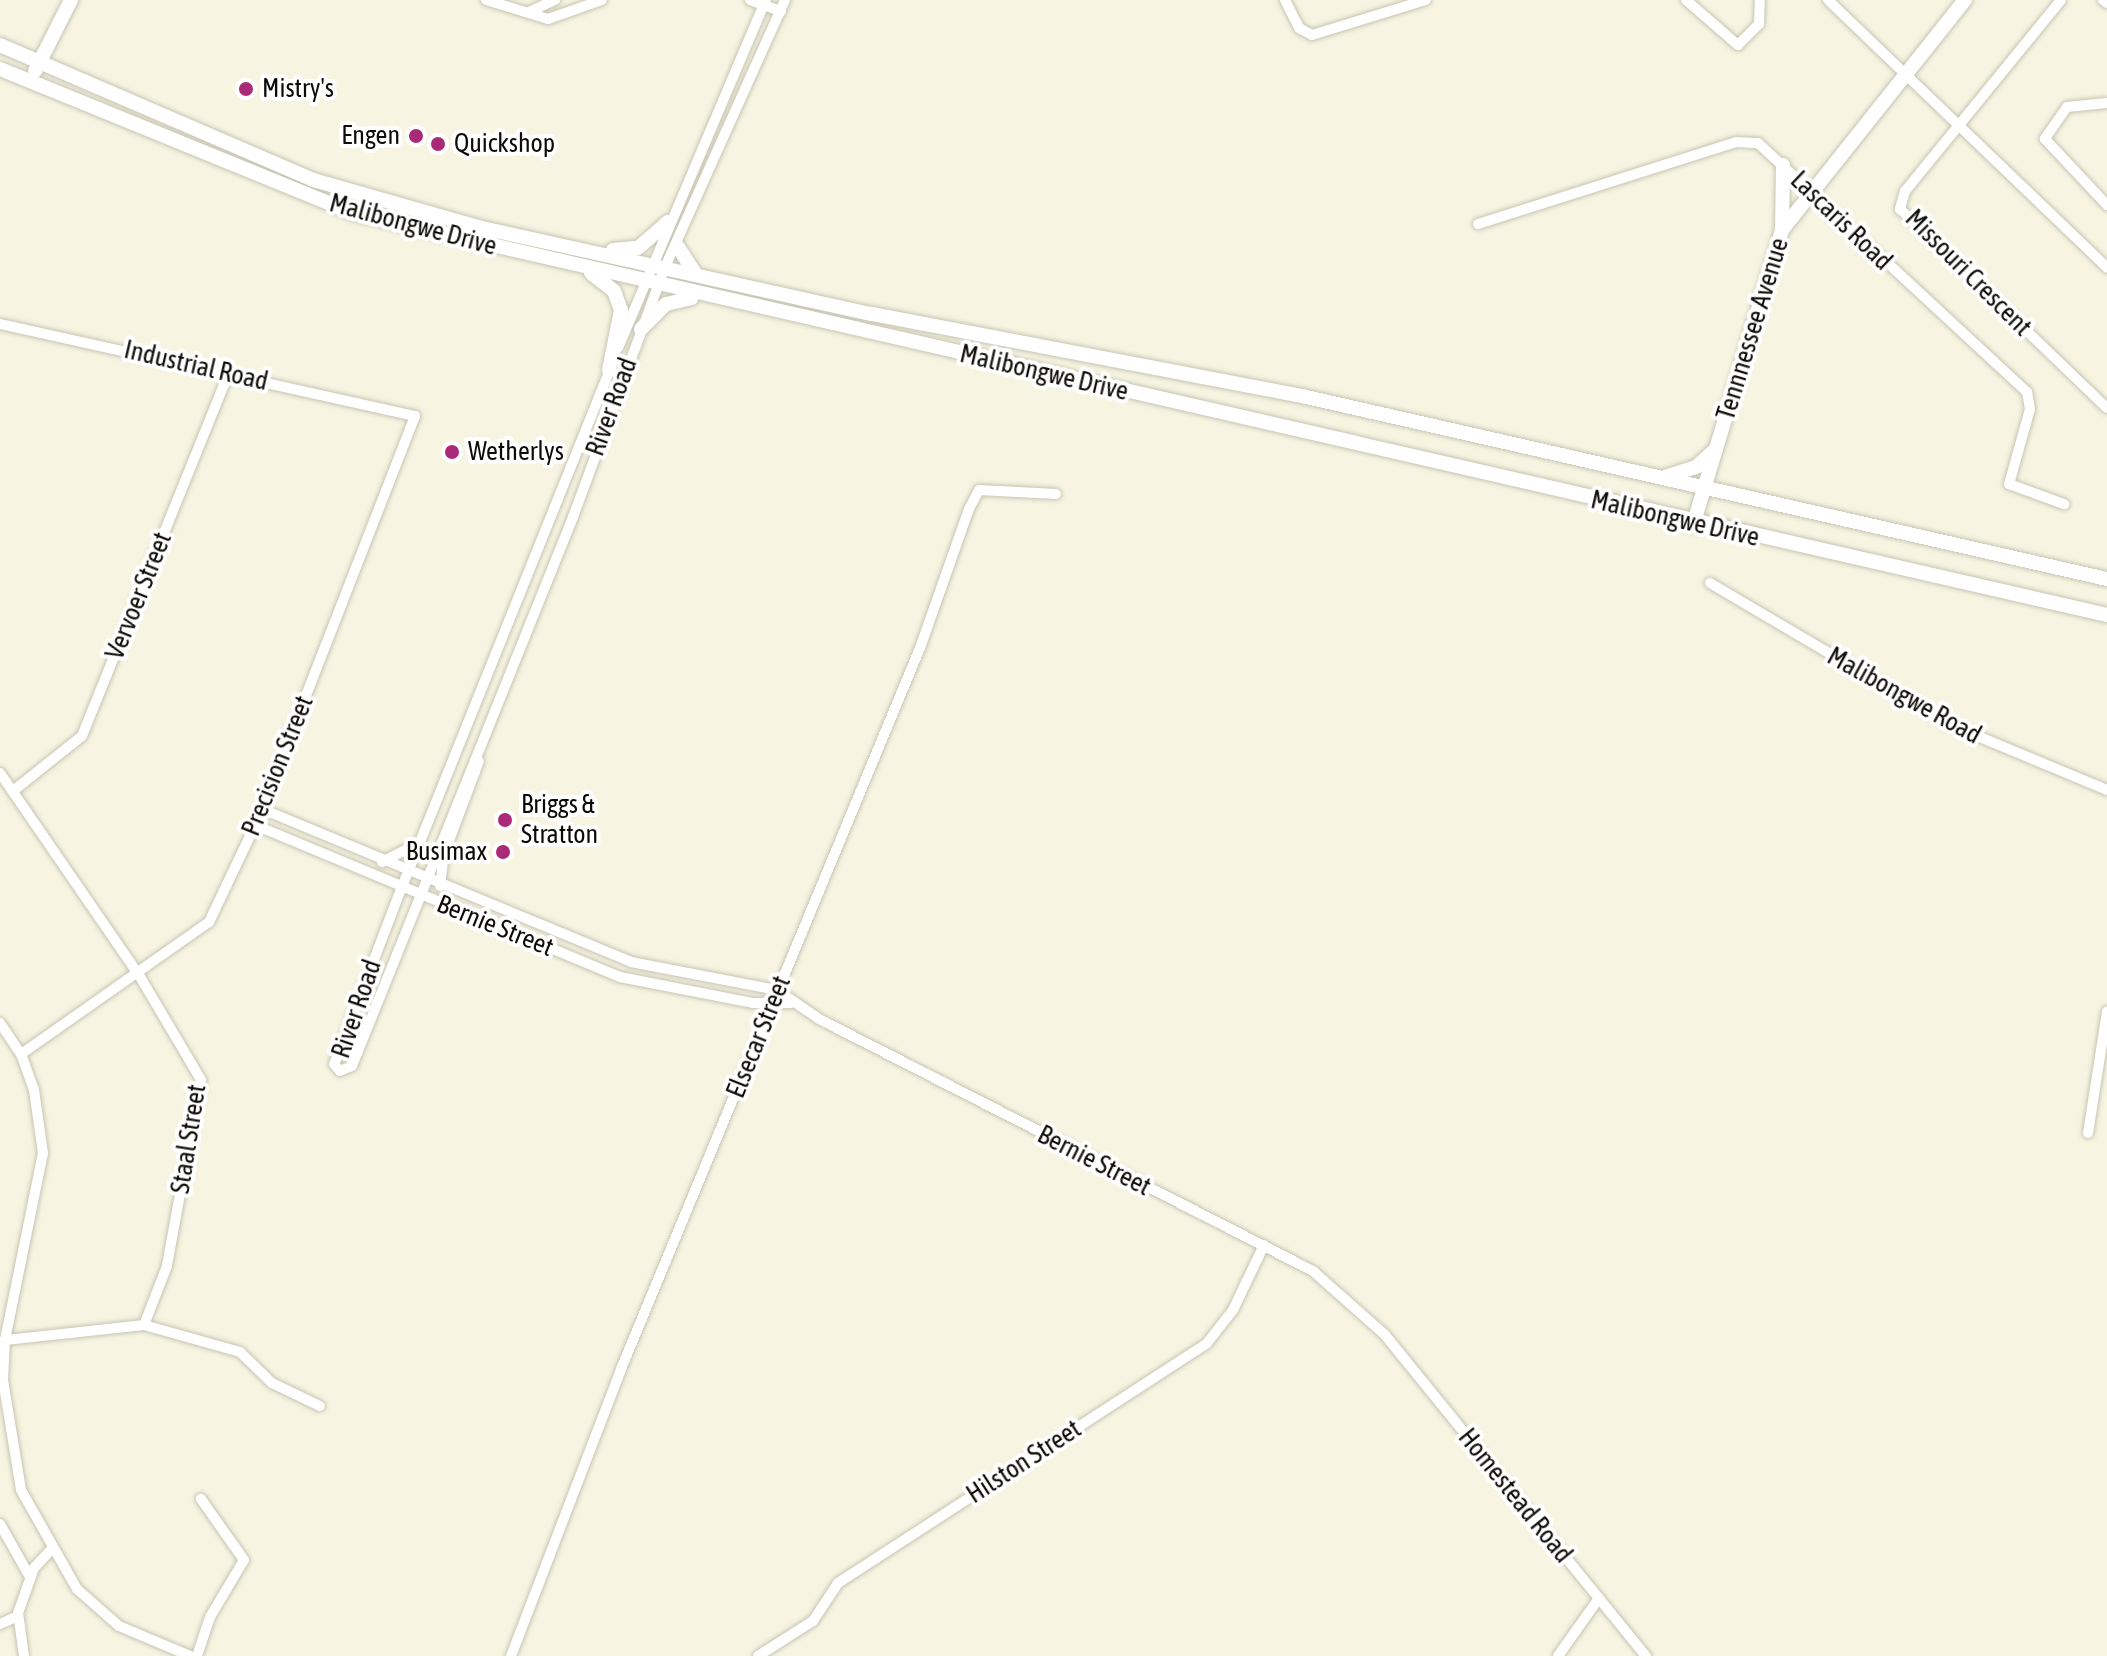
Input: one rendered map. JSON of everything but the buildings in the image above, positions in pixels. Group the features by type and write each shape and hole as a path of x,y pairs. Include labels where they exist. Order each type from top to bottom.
{"main road":[{"path":"29,82 71,0"},
{"name":"Tennnessee Avenue","path":"1693,525 1782,230 1965,0"},
{"name":"Malibongwe Drive","path":"0,45 360,196 658,266 1302,396 2107,579"},
{"name":"Malibongwe Drive","path":"0,69 353,213 651,285 1693,525 2107,615"},
{"path":"1782,230 1783,165"},
{"path":"585,250 638,248 668,222"},
{"path":"678,247 697,274"},
{"path":"583,268 614,291 621,310 609,370"},
{"path":"641,329 669,303 704,297"},
{"path":"1661,478 1696,467 1719,444"}],"street":[{"path":"486,0 557,17 602,0"},
{"path":"529,12 555,0"},
{"path":"750,0 783,6"},
{"path":"1285,0 1299,28 1312,35 1426,0"},
{"path":"1692,2 1740,45 1759,24 1760,0"},
{"path":"1828,0 1903,76 2107,268"},
{"path":"1958,127 2061,0"},
{"name":"River Road","path":"651,285 641,329 481,743 417,895 352,1066 340,1071 334,1064 401,889 609,370 651,285 668,222 765,3"},
{"name":"River Road","path":"658,266 678,247 783,6"},
{"path":"2107,103 2067,107 2045,139 2107,205"},
{"name":"Missouri Crescent","path":"1958,127 1905,191 1901,212 2107,408"},
{"name":"Lascaris Road","path":"1478,224 1736,142 1758,143 2027,392 2030,409 2009,484 2064,504"},
{"name":"Industrial Road","path":"0,324 392,411"},
{"name":"Vervoer Street","path":"13,791 82,736 229,373"},
{"name":"Precision Street","path":"21,1054 139,975 209,922 262,809 413,430 415,416 392,411"},
{"name":"Elsecar Street","path":"511,1656 777,990 920,648 979,490 1056,494"},
{"name":"Malibongwe Road","path":"1710,583 1951,725 2107,790"},
{"path":"440,886 444,854 472,785 481,743"},
{"name":"Staal Street","path":"0,773 139,975 201,1080 167,1266 144,1325"},
{"name":"Bernie Street","path":"262,809 424,880 635,964 777,990 791,1003 1324,1278 1385,1335"},
{"name":"Bernie Street","path":"255,825 401,889 620,977 771,1006 791,1003"},
{"path":"382,862 420,842"},
{"path":"2088,1133 2107,1011"},
{"path":"0,1023 21,1054 43,1153 5,1340 3,1380 21,1490 51,1550 77,1589 113,1622 190,1656"},
{"name":"Hilston Street","path":"758,1656 813,1621 838,1583 1210,1340 1264,1245"},
{"path":"5,1340 144,1325 240,1352 272,1383 320,1406"},
{"name":"Homestead Road","path":"1385,1335 1646,1656"},
{"path":"197,1656 210,1617 244,1560 201,1499"},
{"path":"0,1524 30,1577"},
{"path":"24,1656 18,1616 30,1577 51,1550"},
{"path":"1558,1656 1599,1598"},
{"path":"0,1624 18,1616"}],"place":[{"name":"Mistry's","path":"246,89"},
{"name":"Engen","path":"416,136"},
{"name":"Quickshop","path":"438,144"},
{"name":"Wetherlys","path":"452,452"},
{"name":"Briggs & Stratton","path":"505,820"},
{"name":"Busimax","path":"503,852"}]}
